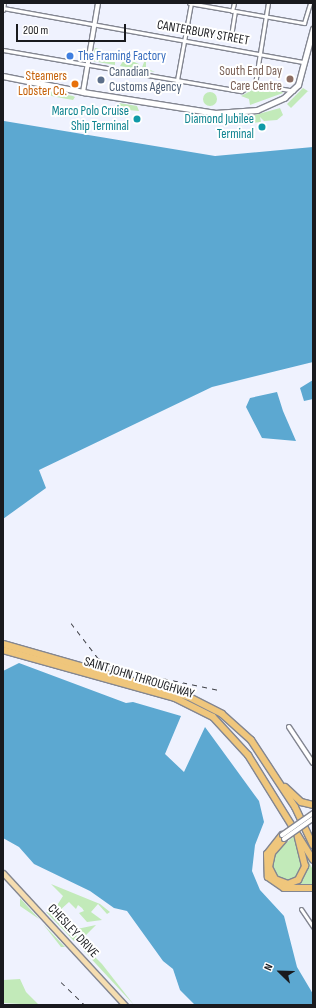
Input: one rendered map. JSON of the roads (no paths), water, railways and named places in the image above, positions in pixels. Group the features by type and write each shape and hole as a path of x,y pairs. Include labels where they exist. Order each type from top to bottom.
{"highway":[{"name":"SAINT JOHN THROUGHWAY","path":"3,644 200,704 222,714 244,732 257,749 295,807 312,842"},
{"name":"SAINT JOHN THROUGHWAY","path":"3,650 200,704 237,740 292,820 313,860"},
{"name":"SAINT JOHN THROUGHWAY","path":"222,714 246,740 312,842"},
{"path":"257,749 278,780 296,798 313,804"},
{"path":"296,798 313,800"},
{"path":"283,837 272,853 269,867 275,879 288,884 298,880 305,866 292,820"},
{"path":"283,837 267,854 268,877 284,888 313,888"}],"main road":[{"path":"3,76 83,92 234,114 270,105 293,91 301,81 313,29"},
{"name":"CHESLEY DRIVE","path":"3,873 126,1005"}],"street":[{"path":"3,9 4,3"},
{"path":"83,92 98,3"},
{"path":"177,80 190,3 304,23 310,3"},
{"path":"231,36 234,3"},
{"path":"255,84 268,3"},
{"name":"CANTERBURY STREET","path":"3,9 305,62"},
{"path":"3,50 241,91 255,84 293,91"},
{"path":"289,727 312,760"},
{"path":"283,837 313,813"},
{"path":"283,837 313,818"},
{"path":"301,909 313,927"}],"water":[{"path":"4,121 215,156 313,147 313,362 212,387 39,470 46,488 3,519"},
{"path":"313,380 313,399 304,401 300,388"},
{"path":"277,392 283,411 296,441 262,438 246,407 250,398"},
{"path":"19,663 126,703 133,702 181,716 165,754 184,772 205,727 259,801 264,822 255,845 252,871 260,890 284,916 297,967 313,994 313,1005 195,1005 180,990 173,969 163,961 127,911 114,908 90,891 34,864 19,847 3,838 3,671"}],"railway":[{"path":"71,623 98,658 114,668 218,690"},
{"path":"61,982 85,1005"}],"place":[{"name":"The Framing Factory","path":"70,56"},
{"name":"South End Day Care Centre","path":"290,79"},
{"name":"Canadian Customs Agency","path":"101,80"},
{"name":"Steamers Lobster Co.","path":"75,84"},
{"name":"Marco Polo Cruise Ship Terminal","path":"137,119"},
{"name":"Diamond Jubilee Terminal","path":"262,127"}]}
